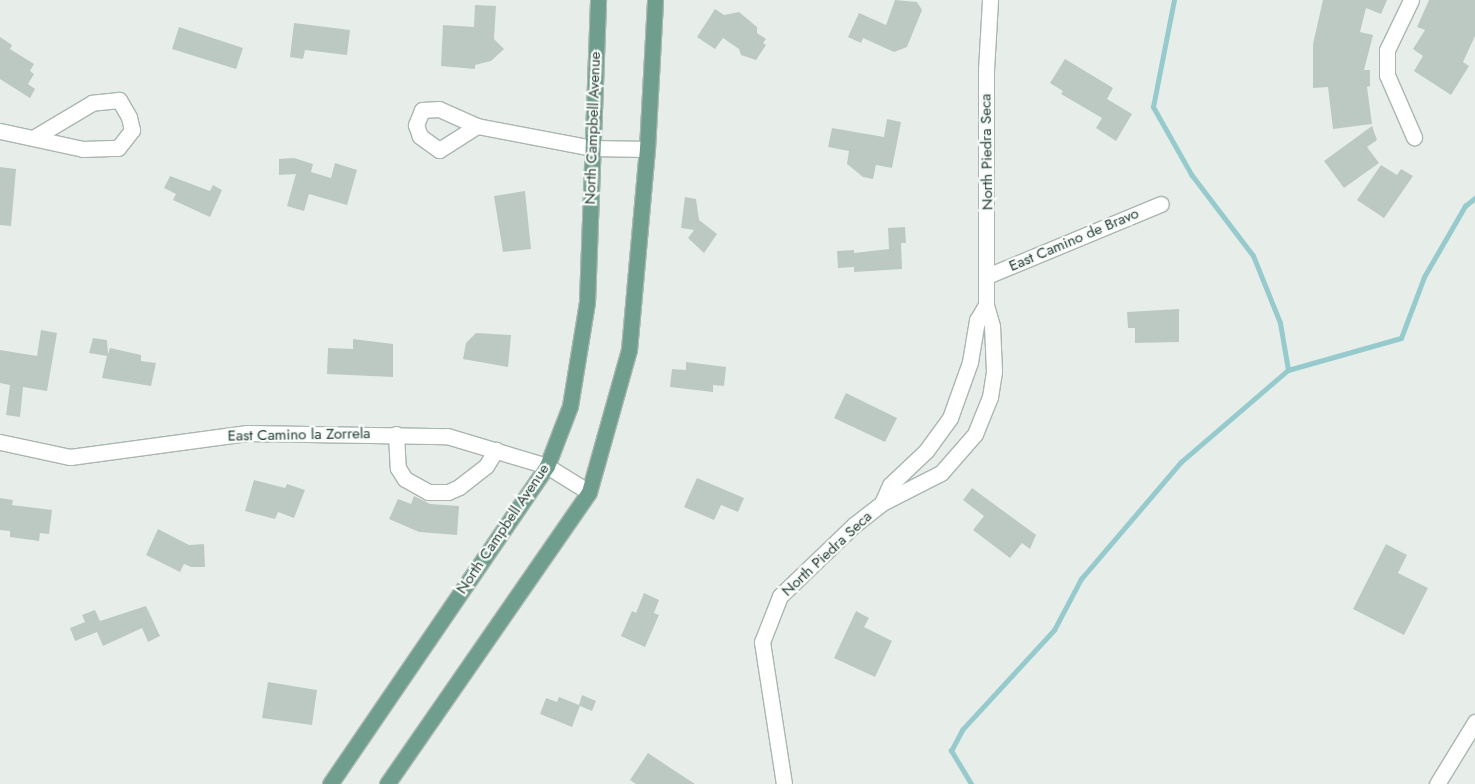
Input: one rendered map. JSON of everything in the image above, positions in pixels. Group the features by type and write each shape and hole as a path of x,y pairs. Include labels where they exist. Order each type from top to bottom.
{"main road":[{"name":"North Campbell Avenue","path":"330,784 547,466 570,406 587,302 598,0"},
{"path":"387,784 589,492 629,350 647,149 655,0"}],"street":[{"name":"North Piedra Seca","path":"784,784 783,766 762,642 780,596 854,525 882,503 941,473 975,434 990,397 994,371 992,326 986,304 988,276 986,70 990,0"},
{"path":"1411,0 1387,50 1387,75 1414,137"},
{"path":"0,131 83,148 118,148 132,130 129,117 119,100 92,102 35,137"},
{"path":"477,126 592,148 647,149"},
{"name":"East Camino de Bravo","path":"988,276 1161,204"},
{"name":"North Piedra Seca","path":"882,503 890,485 926,451 950,418 970,362 977,320 986,304"},
{"name":"East Camino la Zorrela","path":"0,442 70,457 247,433 447,436 547,466 589,492"},
{"path":"396,434 398,468 405,479 428,492 448,492 459,487 486,466 496,450"},
{"path":"1436,784 1475,722"}],"building":[{"path":"895,0 917,2 922,10 907,47 894,52 863,38 861,43 848,37 859,13 886,25"},
{"path":"1323,0 1387,0 1381,14 1366,8 1360,32 1373,35 1364,70 1370,70 1370,86 1367,87 1372,124 1333,129 1328,87 1313,88 1313,44"},
{"path":"1429,0 1475,0 1475,36 1463,62 1469,66 1451,95 1414,71 1423,56 1413,49 1425,30 1417,27"},
{"path":"475,5 496,6 494,39 504,49 491,61 475,65 475,69 441,66 443,25 474,27"},
{"path":"715,9 724,15 739,12 757,27 757,33 766,39 763,43 766,45 756,60 741,55 739,49 723,38 715,49 697,37"},
{"path":"294,23 350,30 347,55 305,50 303,59 290,57"},
{"path":"179,27 243,48 236,69 172,49"},
{"path":"0,37 12,45 10,49 34,64 30,71 34,74 28,84 35,89 30,98 0,79"},
{"path":"1065,59 1113,88 1107,99 1132,114 1116,141 1096,128 1102,118 1061,94 1063,91 1050,83"},
{"path":"887,119 901,122 892,168 876,165 873,179 863,177 847,164 849,151 828,147 832,128 884,137"},
{"path":"1372,126 1377,140 1367,147 1379,163 1344,188 1324,161"},
{"path":"294,158 313,164 311,172 331,178 335,163 357,170 347,205 309,194 304,211 287,206 296,174 279,175 279,159"},
{"path":"1381,165 1397,175 1401,169 1413,176 1384,218 1357,200"},
{"path":"0,167 16,169 11,226 0,225"},
{"path":"170,176 210,191 213,185 222,190 210,217 173,200 176,194 164,188"},
{"path":"525,191 531,249 503,252 494,196"},
{"path":"685,197 696,199 699,220 717,234 704,253 688,238 694,230 681,228"},
{"path":"905,227 906,243 901,243 902,269 854,272 854,267 838,268 837,251 854,250 854,253 889,249 888,228"},
{"path":"1179,309 1179,342 1135,343 1135,328 1128,328 1127,312"},
{"path":"41,330 57,333 47,391 23,387 20,417 6,415 10,385 0,383 0,350 37,356"},
{"path":"476,333 511,335 508,367 463,359 466,343"},
{"path":"93,338 107,340 108,354 110,348 141,355 141,361 156,363 151,386 102,378 107,356 89,353"},
{"path":"353,339 393,344 393,377 327,374 328,348 353,349"},
{"path":"686,362 726,367 724,386 713,385 713,392 670,387 672,369 686,370"},
{"path":"846,393 897,418 885,442 834,418"},
{"path":"697,478 744,498 738,512 721,505 714,520 684,507"},
{"path":"254,480 285,488 287,484 305,490 294,518 278,512 275,519 245,511"},
{"path":"972,488 1036,535 1030,549 1022,543 1010,558 973,530 984,516 963,500"},
{"path":"414,496 430,504 459,506 457,535 419,532 389,519 398,499 411,504"},
{"path":"0,498 13,500 12,505 52,510 49,534 40,533 39,541 10,537 10,531 0,530"},
{"path":"158,529 189,545 204,544 205,567 191,567 184,564 180,572 146,555"},
{"path":"1386,544 1407,555 1398,573 1428,588 1404,635 1353,609"},
{"path":"644,593 659,600 654,613 659,615 645,647 621,636 632,611 636,613"},
{"path":"146,606 160,636 148,642 142,628 103,646 97,632 75,641 70,628 85,622 82,615 95,610 100,621"},
{"path":"856,611 869,618 864,627 892,641 875,677 834,658"},
{"path":"268,682 317,690 312,725 262,718"},
{"path":"582,695 596,701 592,711 580,706 572,727 540,714 546,698 557,702 559,697 579,705"},
{"path":"648,753 695,784 636,784 630,780"}],"waterway":[{"path":"971,784 951,751 962,730 1054,630 1081,579 1181,462 1288,370 1280,323 1253,256 1192,176 1153,107 1174,0"},
{"path":"1288,370 1401,338 1424,277 1465,206 1475,198"}]}
